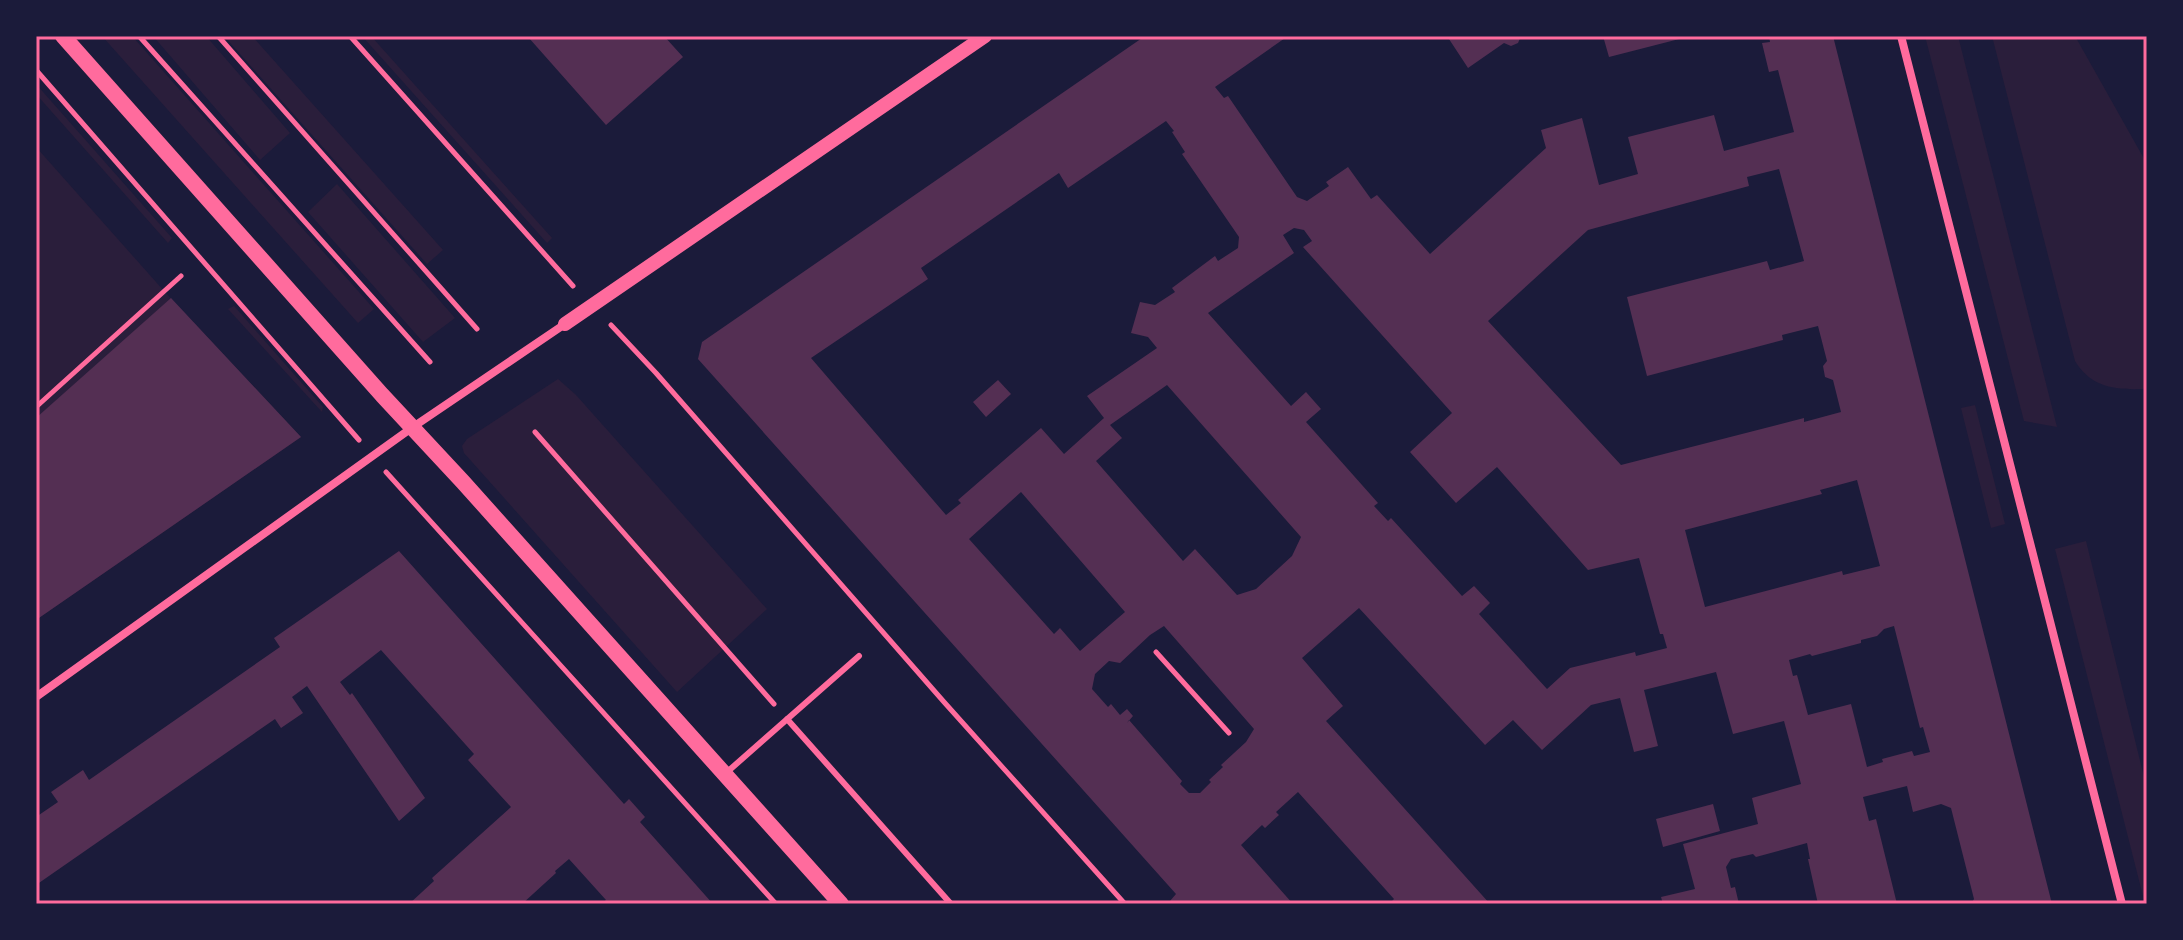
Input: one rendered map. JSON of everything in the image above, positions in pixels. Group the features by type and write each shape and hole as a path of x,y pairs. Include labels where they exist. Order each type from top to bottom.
{"main road":[{"path":"63,36 841,904"}],"street":[{"path":"36,697 413,427 985,36"},
{"path":"1901,36 2122,904"}],"lane":[{"path":"724,774 859,656"},
{"path":"787,719 951,904"}],"path":[{"path":"139,36 430,362"},
{"path":"218,36 477,329"},
{"path":"350,36 548,259"},
{"path":"36,70 334,411"},
{"path":"36,407 181,276"},
{"path":"656,373 1125,904"},
{"path":"535,432 787,719"},
{"path":"433,524 776,904"},
{"path":"1156,652 1229,733"}],"shaded area":[{"path":"102,36 132,36 374,309 358,323"},
{"path":"153,36 206,36 290,133 260,160"},
{"path":"224,36 252,36 443,250 427,264"},
{"path":"362,36 371,36 552,238 547,243"},
{"path":"1925,36 1958,36 2057,427 2024,421"},
{"path":"1992,36 2075,36 2147,164 2147,387 2143,389 2122,389 2096,382 2075,361"},
{"path":"36,84 172,238 168,243 36,94"},
{"path":"36,147 164,291 301,437 36,620"},
{"path":"337,184 455,318 423,342 308,212"},
{"path":"234,306 323,407 322,412 228,309"},
{"path":"558,379 576,395 767,609 677,692 464,453 462,446 467,439"},
{"path":"1975,405 2005,524 1991,528 1961,408"},
{"path":"2086,541 2147,789 2147,904 2055,549"}],"building":[{"path":"664,36 683,57 606,125 529,38"},
{"path":"1145,36 1288,36 1215,87 1224,98 1228,96 1297,197 1307,201 1329,186 1326,182 1348,167 1371,199 1377,195 1430,254 1546,148 1541,130 1582,118 1599,185 1638,174 1628,137 1714,115 1724,151 1794,132 1778,70 1769,72 1762,43 1770,42 1769,36 1833,36 2052,904 1971,904 1974,899 1951,808 1941,804 1913,812 1907,786 1863,797 1869,821 1876,819 1897,904 1818,904 1807,843 1756,857 1753,854 1731,859 1726,867 1739,904 1663,904 1661,897 1695,889 1683,844 1758,824 1752,798 1801,784 1784,721 1733,734 1716,672 1644,690 1658,746 1634,752 1620,698 1591,705 1542,750 1513,720 1485,745 1359,608 1302,658 1343,706 1326,721 1490,904 1389,904 1394,899 1298,792 1276,812 1279,815 1265,828 1262,825 1241,845 1293,904 1173,904 1170,901 1176,894 698,359 702,342","holes":["1166,121 1185,152 1182,154 1239,237 1238,248 1218,261 1215,256 1172,288 1175,292 1155,305 1140,302 1131,333 1148,337 1157,348 1087,396 1104,418 1064,454 1041,428 958,500 961,503 946,515 811,358 928,279 921,268 1059,173 1068,188","1779,169 1804,261 1770,270 1767,261 1627,297 1647,376 1783,340 1782,335 1818,326 1827,361 1823,366 1825,377 1833,380 1841,412 1804,422 1804,418 1621,465 1488,321 1588,230 1749,186 1747,177","1294,228 1304,230 1312,241 1303,247 1452,413 1410,452 1456,503 1497,467 1588,570 1639,558 1660,634 1663,634 1667,648 1636,656 1635,652 1570,668 1547,689 1479,614 1490,603 1474,586 1462,596 1391,518 1388,521 1374,506 1378,503 1306,422 1321,409 1306,392 1291,406 1208,313 1294,253 1283,235","1167,385 1301,537 1292,556 1256,589 1237,595 1195,549 1183,561 1096,461 1122,438 1110,425","1857,480 1880,566 1843,575 1842,571 1705,607 1685,530 1822,494 1820,490","1021,492 1125,612 1080,651 1060,628 1054,634 969,539","1164,626 1254,729 1200,793 1189,793 1129,720 1133,716 1127,709 1120,715 1111,704 1108,707 1092,689 1095,674 1109,661 1120,663","1894,626 1920,728 1923,727 1930,752 1914,756 1912,751 1882,759 1883,762 1867,767 1851,704 1808,715 1797,675 1793,676 1789,660 1861,643 1861,640 1877,636 1884,629"]},
{"path":"1451,36 1521,36 1518,43 1511,46 1504,43 1468,68 1449,39"},
{"path":"1603,36 1687,36 1687,37 1609,57"},
{"path":"171,298 301,437 36,620 36,418"},
{"path":"998,380 1011,394 986,417 973,402"},
{"path":"399,551 624,804 629,799 645,817 640,822 713,904 601,904 606,900 569,859 522,904 409,904 434,881 432,878 511,807 468,760 474,754 381,650 340,682 350,695 352,693 425,798 399,821 307,686 292,697 303,713 281,728 275,719 36,885 36,817 58,802 51,792 83,770 89,780 280,647 274,638"},
{"path":"1713,804 1720,831 1663,847 1656,819"}]}
